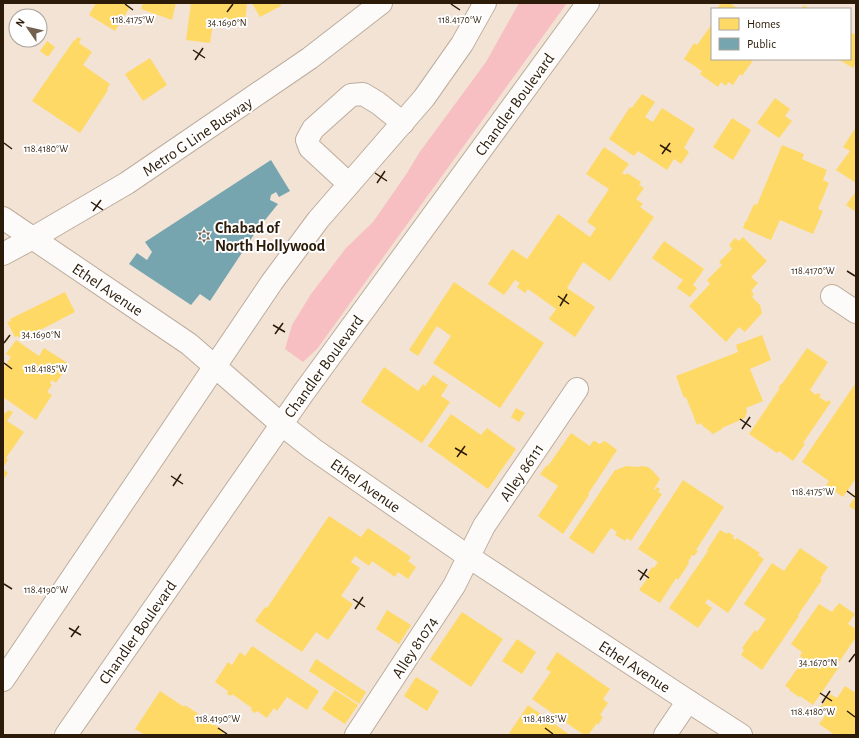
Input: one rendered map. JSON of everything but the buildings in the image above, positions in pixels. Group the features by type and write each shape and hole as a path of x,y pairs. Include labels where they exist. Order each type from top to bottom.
{"street":[{"name":"Metro G Line Busway","path":"3,254 127,183 310,58 381,3"},
{"path":"3,680 272,282 318,220 424,98 462,44 485,3"},
{"name":"Chandler Boulevard","path":"66,735 281,424 588,3"},
{"path":"349,184 310,148 307,140 313,129 351,95 362,94 378,103 403,123"},
{"name":"Ethel Avenue","path":"3,218 189,344 281,424 313,448 469,557 741,735"},
{"path":"832,296 856,312"},
{"name":"Alley 86111","path":"469,557 484,526 576,389"},
{"name":"Alley 81074","path":"356,735 454,586 469,557"},
{"path":"665,735 688,701"}],"shaded area":[{"path":"519,3 567,3 317,349 303,362 285,349 292,325 311,294 346,248 373,222 419,153 486,62"}],"place":[{"name":"Chabad of North Hollywood","path":"204,236"}]}
